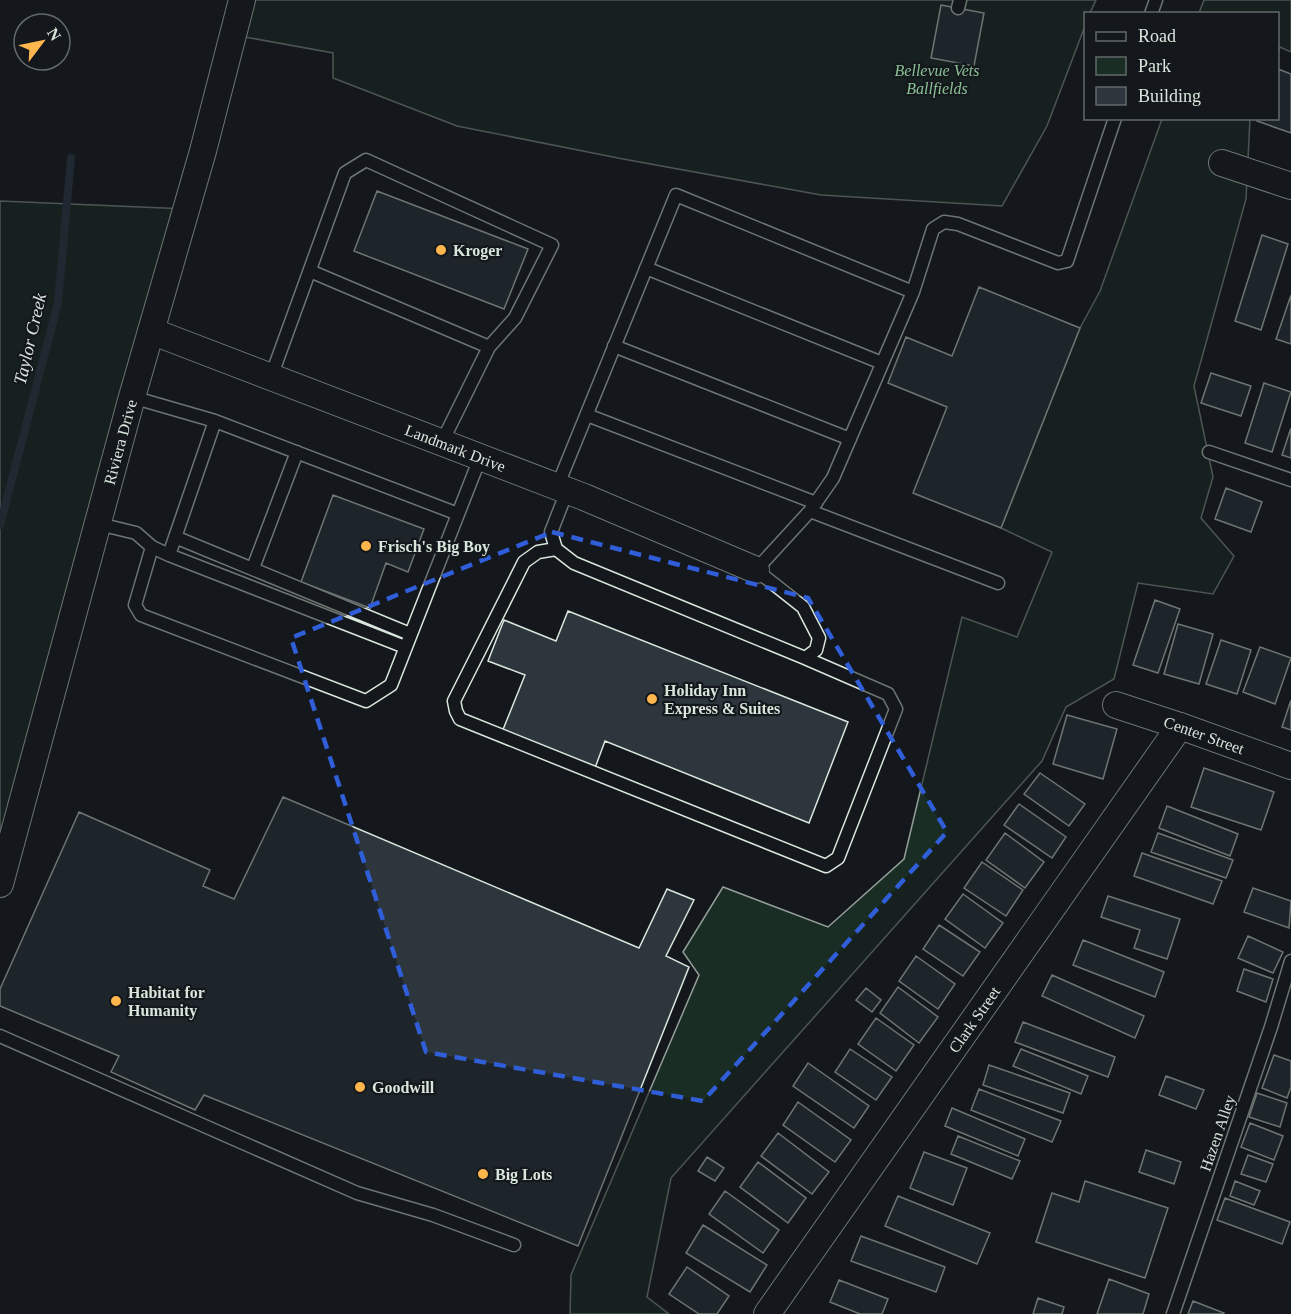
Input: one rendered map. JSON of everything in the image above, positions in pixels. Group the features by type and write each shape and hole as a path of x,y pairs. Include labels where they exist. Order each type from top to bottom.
{"street":[{"name":"Riviera Drive","path":"0,884 132,397 203,151 242,0"},
{"path":"1222,164 1291,186"},
{"name":"Landmark Drive","path":"151,331 562,489 756,570"},
{"name":"Center Street","path":"1116,705 1291,766"},
{"name":"Clark Street","path":"767,1314 1180,726"}],"lane":[{"path":"805,658 816,650 819,638 803,607 756,570 813,507 833,478 912,292 933,229 944,222 958,224 1058,263 1066,261 1114,120"},
{"path":"272,376 345,173 366,160 552,245 515,318 489,347 441,444"},
{"path":"556,549 538,552 524,562 454,701 460,719 826,866 838,858 896,709 888,694 574,563 556,549 551,532 562,489 587,415 676,195 912,292"},
{"path":"646,268 882,363"},
{"path":"310,271 489,347"},
{"path":"614,346 850,439"},
{"path":"132,397 215,421 458,514"},
{"path":"587,415 998,584"},
{"path":"169,555 215,421"},
{"path":"253,568 297,452"},
{"path":"1209,452 1291,480"},
{"path":"152,547 135,605 141,615 366,701 391,685 480,458"},
{"path":"99,524 136,533 152,547 169,555 405,647"},
{"path":"175,537 410,634"},
{"name":"Hazen Alley","path":"1173,1314 1271,1027 1291,961"},
{"path":"0,1036 357,1193 433,1215 514,1245"}],"highlighted area":[{"path":"552,532 808,598 947,832 703,1101 426,1052 291,638"}],"green space":[{"name":"Bellevue Vets Ballfields","path":"242,0 1096,0 1090,12 1084,12 1084,29 1047,126 1002,206 821,195 457,126 333,78 333,53 234,35"},
{"path":"1204,0 1291,0 1291,52 1280,47 1279,50 1279,12 1199,12"},
{"path":"1162,120 1250,120 1246,199 1194,386 1213,477 1201,518 1234,556 1213,594 1138,583 1114,679 1066,707 1042,761 671,1178 647,1297 669,1314 570,1314 571,1275 699,975 683,952 723,887 828,927 904,859 962,617 1017,637 1052,552 1001,528 1080,328 1100,291"},
{"path":"0,201 187,209 0,884"}],"building":[{"path":"941,5 984,13 974,66 931,58"},
{"path":"1279,69 1291,74 1291,133 1257,121 1279,120"},
{"name":"Kroger","path":"377,191 528,249 504,309 354,251"},
{"path":"1262,235 1288,244 1261,330 1235,321"},
{"path":"979,287 1080,328 1001,528 913,493 947,407 888,383 906,337 952,356"},
{"path":"1291,295 1291,344 1276,339"},
{"path":"1211,373 1251,386 1241,416 1201,403"},
{"path":"1264,383 1291,392 1272,452 1245,443"},
{"path":"1291,428 1291,458 1282,455"},
{"path":"1226,488 1262,502 1251,532 1215,519"},
{"name":"Frisch's Big Boy","path":"333,495 424,529 408,572 386,563 370,608 301,582"},
{"path":"1155,600 1180,609 1158,673 1133,665"},
{"name":"Holiday Inn Express & Suites","path":"568,611 848,722 809,823 605,741 595,768 502,732 525,675 488,661 504,620 556,641"},
{"path":"1178,624 1213,634 1199,684 1164,674"},
{"path":"1221,640 1251,650 1237,694 1206,684"},
{"path":"1260,647 1291,658 1275,704 1243,692"},
{"path":"1291,700 1291,730 1282,727"},
{"path":"1067,715 1117,729 1103,779 1053,764"},
{"path":"1204,768 1274,792 1261,830 1191,807"},
{"path":"1040,773 1085,804 1069,826 1024,794"},
{"path":"283,797 639,948 667,889 694,900 666,956 689,967 578,1246 204,1095 195,1110 111,1072 119,1056 0,1006 0,989 79,812 210,870 203,886 234,899"},
{"path":"1019,804 1066,837 1052,858 1004,825"},
{"path":"1167,806 1238,834 1230,856 1159,828"},
{"path":"1005,833 1044,862 1025,888 986,860"},
{"path":"1158,833 1233,860 1226,878 1151,852"},
{"path":"1142,853 1222,881 1213,904 1134,876"},
{"path":"982,862 1023,890 1006,916 964,888"},
{"path":"1253,888 1291,901 1289,928 1244,912"},
{"path":"963,894 1003,923 985,948 945,919"},
{"path":"1108,896 1180,919 1167,959 1134,948 1140,930 1101,917"},
{"path":"939,925 980,952 963,976 923,949"},
{"path":"1248,936 1283,952 1273,973 1238,958"},
{"path":"1083,940 1164,972 1155,997 1073,965"},
{"path":"916,956 955,984 938,1009 899,981"},
{"path":"1244,969 1273,979 1266,1002 1237,991"},
{"path":"1052,975 1144,1016 1135,1038 1042,996"},
{"path":"898,987 938,1017 919,1043 880,1013"},
{"path":"866,988 881,1000 872,1012 856,1000"},
{"path":"876,1018 914,1045 896,1071 858,1044"},
{"path":"1023,1022 1115,1057 1108,1077 1015,1042"},
{"path":"850,1049 892,1077 876,1100 835,1072"},
{"path":"1021,1049 1088,1076 1081,1094 1013,1066"},
{"path":"1274,1055 1291,1061 1291,1087 1287,1098 1262,1088"},
{"path":"808,1063 869,1106 854,1128 793,1086"},
{"path":"989,1065 1070,1093 1063,1113 983,1085"},
{"path":"1166,1076 1204,1090 1196,1109 1159,1095"},
{"path":"979,1089 1061,1121 1052,1142 971,1110"},
{"path":"1257,1093 1287,1103 1280,1127 1249,1117"},
{"path":"798,1102 851,1140 835,1162 783,1125"},
{"path":"952,1108 1025,1139 1018,1156 945,1126"},
{"path":"1250,1123 1283,1136 1274,1160 1241,1147"},
{"path":"778,1133 829,1172 812,1194 761,1156"},
{"path":"958,1136 1020,1161 1012,1179 951,1154"},
{"path":"1146,1150 1181,1162 1174,1184 1139,1172"},
{"path":"924,1152 967,1168 953,1205 910,1188"},
{"path":"1248,1155 1273,1164 1266,1182 1241,1174"},
{"path":"707,1157 724,1168 715,1181 698,1171"},
{"path":"758,1162 806,1198 788,1223 740,1187"},
{"path":"1085,1181 1168,1208 1145,1278 1036,1242 1052,1193 1079,1202"},
{"path":"1235,1181 1260,1191 1254,1205 1230,1196"},
{"path":"725,1191 779,1230 763,1253 709,1214"},
{"path":"898,1196 990,1233 977,1264 885,1226"},
{"path":"1225,1198 1290,1222 1282,1244 1217,1220"},
{"path":"703,1225 767,1265 750,1292 686,1253"},
{"path":"861,1236 945,1267 936,1292 851,1261"},
{"path":"687,1267 729,1296 717,1314 699,1314 669,1294"},
{"path":"1109,1279 1149,1294 1143,1314 1097,1314"},
{"path":"839,1280 888,1299 882,1314 860,1314 830,1302"},
{"path":"1038,1298 1064,1307 1062,1314 1033,1314"},
{"path":"1193,1301 1224,1313 1188,1314"}],"waterway":[{"name":"Taylor Creek","path":"0,525 58,303 71,158"}],"place":[{"name":"Kroger","path":"441,250"},
{"name":"Frisch's Big Boy","path":"366,546"},
{"name":"Holiday Inn Express & Suites","path":"652,699"},
{"name":"Habitat for Humanity","path":"116,1001"},
{"name":"Goodwill","path":"360,1087"},
{"name":"Big Lots","path":"483,1174"}]}
